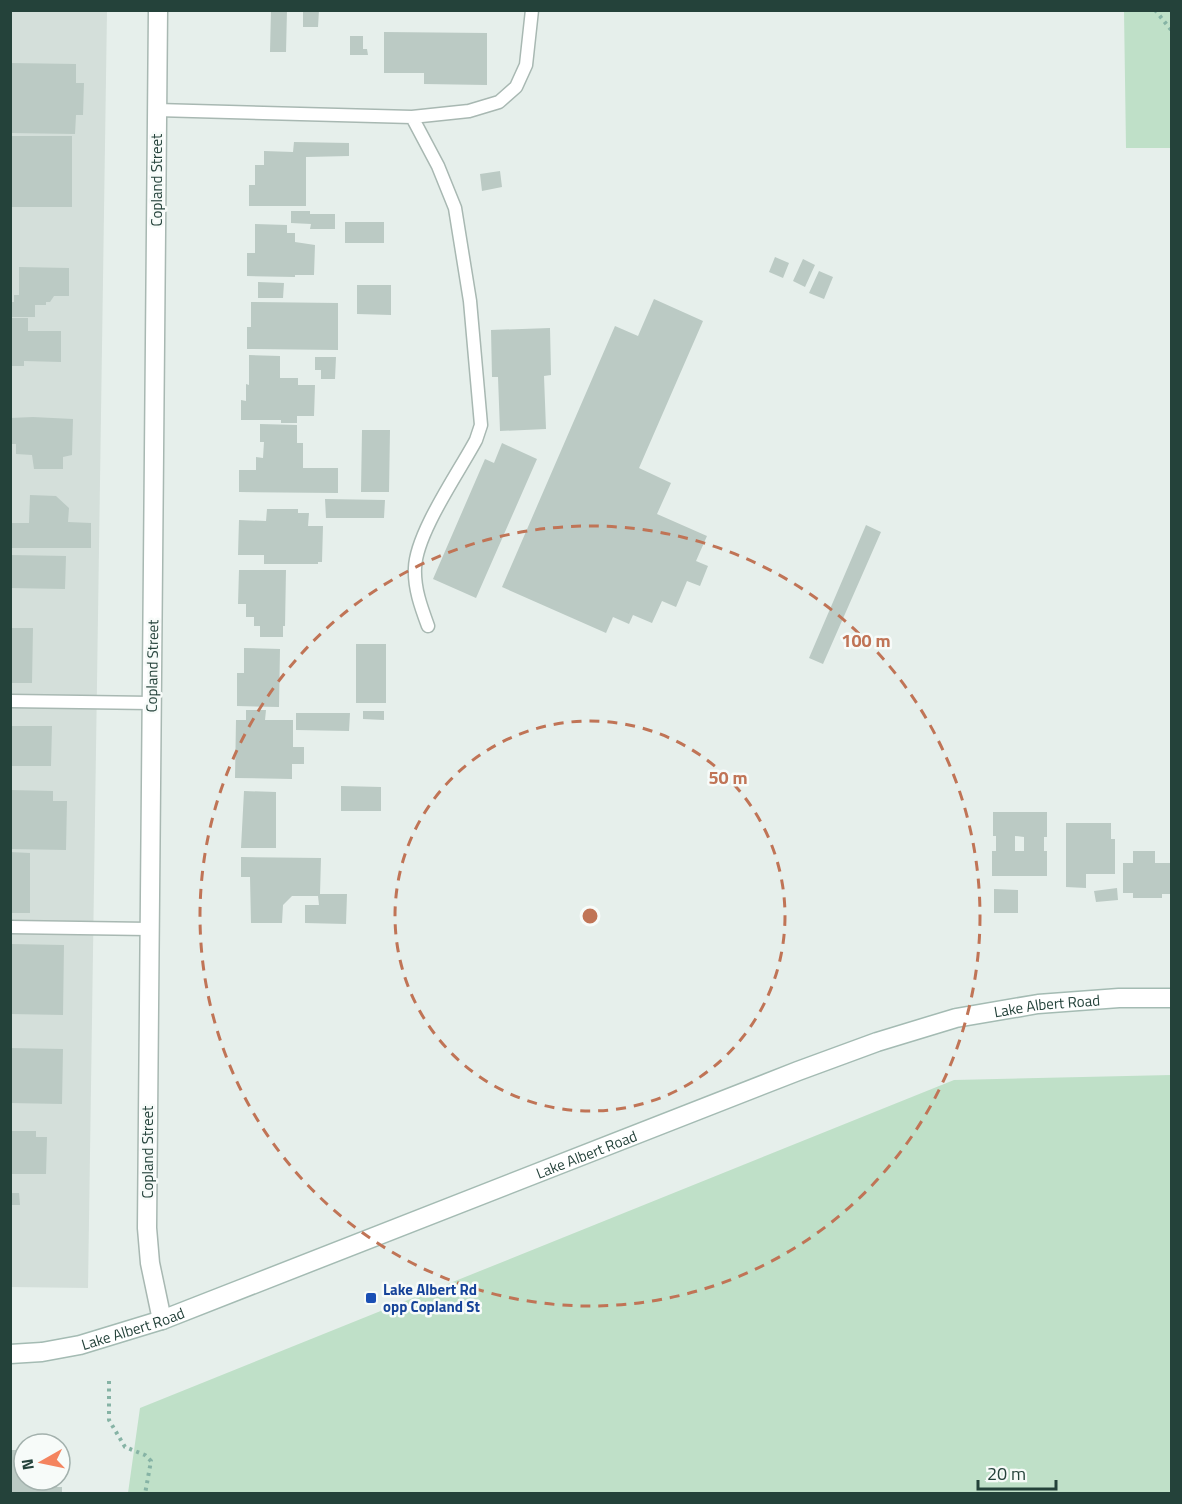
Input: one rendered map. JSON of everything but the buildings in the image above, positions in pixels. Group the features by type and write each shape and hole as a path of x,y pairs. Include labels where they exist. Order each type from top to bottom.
{"street":[{"name":"Copland Street","path":"158,10 147,1228 150,1263 162,1320"},
{"name":"Lake Albert Road","path":"10,1354 42,1352 80,1345 162,1320 877,1042 956,1018 1038,1004 1119,998 1172,998"}],"lane":[{"path":"157,110 412,117 469,111 499,102 516,87 526,65 532,10"},
{"path":"412,117 438,165 455,208 470,301 481,425 476,440 419,542 415,568 418,600 428,626"},
{"path":"10,701 152,703"},
{"path":"10,927 150,929"}],"path":[{"path":"1155,10 1172,31"},
{"path":"109,1381 109,1420 125,1447 145,1455 151,1461 145,1494"}],"shaded area":[{"path":"11,11 107,11 88,1288 11,1287"}],"green space":[{"path":"1124,11 1171,11 1171,148 1126,148"},
{"path":"1171,1075 1171,1493 128,1493 140,1408 954,1080"}],"place":[{"name":"Lake Albert Rd opp Copland St","path":"371,1298"}]}
